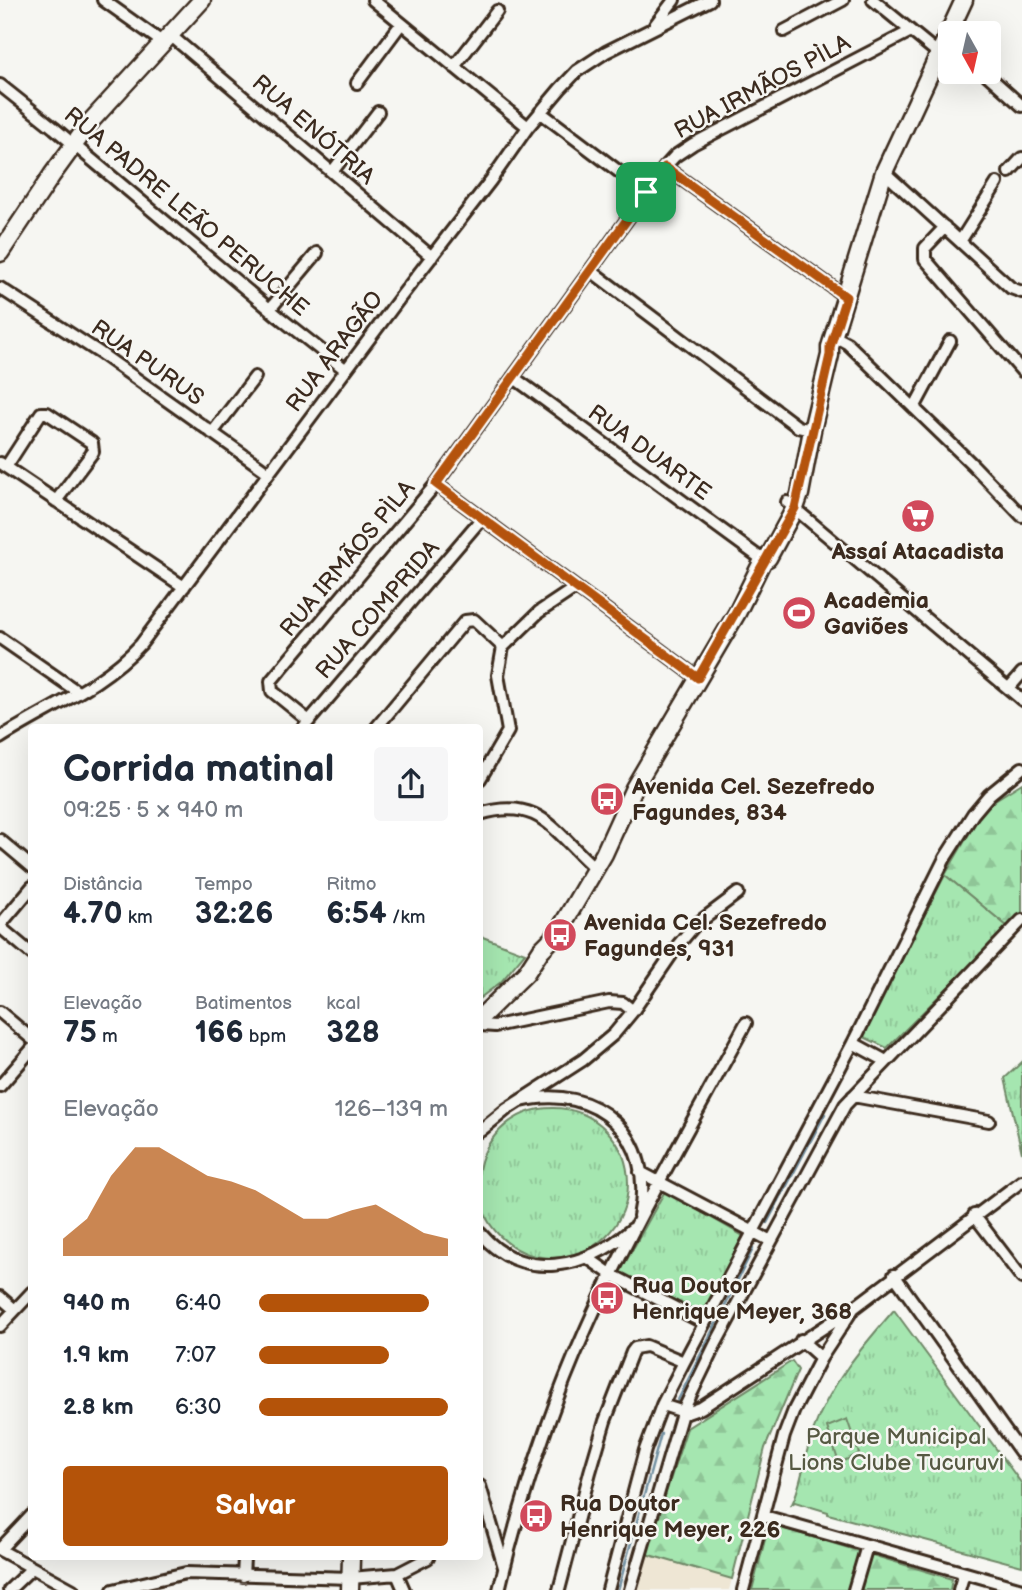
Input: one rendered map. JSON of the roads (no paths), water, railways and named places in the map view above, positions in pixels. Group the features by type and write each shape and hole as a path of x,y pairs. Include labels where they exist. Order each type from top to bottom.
{"main road":[{"path":"0,253 99,113 202,0"},
{"path":"955,21 964,0"},
{"path":"483,1015 526,973 541,950 556,934 634,788 752,586 763,555 791,505 822,353 832,341 884,172 938,60"},
{"path":"350,1584 351,1560"}],"street":[{"name":"RUA ENÓTRIA","path":"103,0 165,38 332,172 432,257"},
{"path":"373,0 528,127"},
{"path":"653,27 674,0"},
{"name":"RUA ARAGÃO","path":"0,738 124,662 184,587 491,180 528,127 577,71 606,52 710,0"},
{"path":"783,31 844,0"},
{"path":"873,0 911,31 938,42"},
{"path":"454,67 497,11"},
{"path":"357,83 401,24"},
{"name":"RUA IRMÃOS PÌLA","path":"306,724 272,691 271,681 436,484 665,167 693,144 911,31"},
{"path":"997,84 1022,106"},
{"name":"RUA PADRE LEÃO PERUCHE","path":"0,85 346,370"},
{"path":"332,172 378,112"},
{"path":"540,112 646,192"},
{"path":"1009,172 1022,158"},
{"path":"665,167 846,297"},
{"path":"884,172 1021,294"},
{"path":"961,240 997,183"},
{"path":"945,227 925,248 925,259 1022,371"},
{"path":"270,309 317,253"},
{"path":"590,270 798,427 807,429"},
{"name":"RUA PURUS","path":"0,288 100,353 269,473"},
{"path":"832,341 847,343 1022,516"},
{"path":"914,408 950,341"},
{"path":"212,433 255,377"},
{"name":"RUA DUARTE","path":"513,377 763,560"},
{"path":"56,501 94,447 47,413 41,413 3,465 56,501 184,587"},
{"path":"436,484 698,678"},
{"path":"791,505 1022,700"},
{"name":"RUA COMPRIDA","path":"306,724 482,518"},
{"path":"483,774 508,731 498,674 503,647 539,612 575,588"},
{"path":"379,724 465,621 474,620 503,647"},
{"path":"0,638 78,692"},
{"path":"1009,688 1022,673"},
{"path":"608,1590 645,1450 684,1362 853,1043 945,858 973,814 989,795 1022,768"},
{"path":"483,813 512,808 532,811 551,824 593,866"},
{"path":"0,840 28,864"},
{"path":"28,892 0,926 28,950"},
{"path":"483,1128 492,1119 602,1045 633,1011 694,926 738,893"},
{"path":"629,1590 680,1412 845,1105 1022,920"},
{"path":"483,1025 495,1026 609,1002 623,1003 633,1011"},
{"path":"0,1012 28,1036"},
{"path":"499,1590 543,1437 586,1329 637,1225 746,1023"},
{"path":"853,1043 886,1061"},
{"path":"0,1086 28,1054"},
{"path":"559,1074 564,1097"},
{"path":"853,1096 989,1121"},
{"path":"485,1246 540,1267 556,1266 588,1258 637,1225 641,1199 640,1172 631,1142 618,1124 599,1108 564,1097 521,1101"},
{"path":"640,1172 770,1241"},
{"path":"664,1406 680,1412 701,1408 855,1307 1022,1181"},
{"path":"974,1215 1022,1278"},
{"path":"588,1258 612,1275 704,1323"},
{"path":"894,1275 1022,1454"},
{"path":"0,1297 23,1307 0,1326"},
{"path":"743,1590 784,1436 794,1410 821,1358 855,1307"},
{"path":"801,1340 821,1358"},
{"path":"559,1590 605,1421 632,1352 635,1348 646,1346 684,1362"},
{"path":"483,1496 504,1568"},
{"path":"764,1516 1022,1589"},
{"path":"28,1518 0,1550 73,1590"},
{"path":"854,1590 867,1546"},
{"path":"243,1576 244,1560"},
{"path":"120,1589 186,1573 350,1584 397,1574 424,1560"},
{"path":"9,1590 32,1567"},
{"path":"959,1590 964,1573"},
{"path":"397,1574 404,1590"}],"waterway":[{"path":"767,1223 825,1114"},
{"path":"676,1404 753,1249"},
{"path":"618,1590 661,1434"}],"place":[{"name":"Assaí Atacadista","path":"918,516"},
{"name":"Academia Gaviões","path":"799,613"},
{"name":"Avenida Cel. Sezefredo Fagundes, 834","path":"607,799"},
{"name":"Avenida Cel. Sezefredo Fagundes, 931","path":"560,935"},
{"name":"Rua Doutor Henrique Meyer, 368","path":"607,1298"},
{"name":"Rua Doutor Henrique Meyer, 226","path":"536,1516"}],"park label":[{"name":"Parque Municipal Lions Clube Tucuruvi","path":"896,1449"}]}
